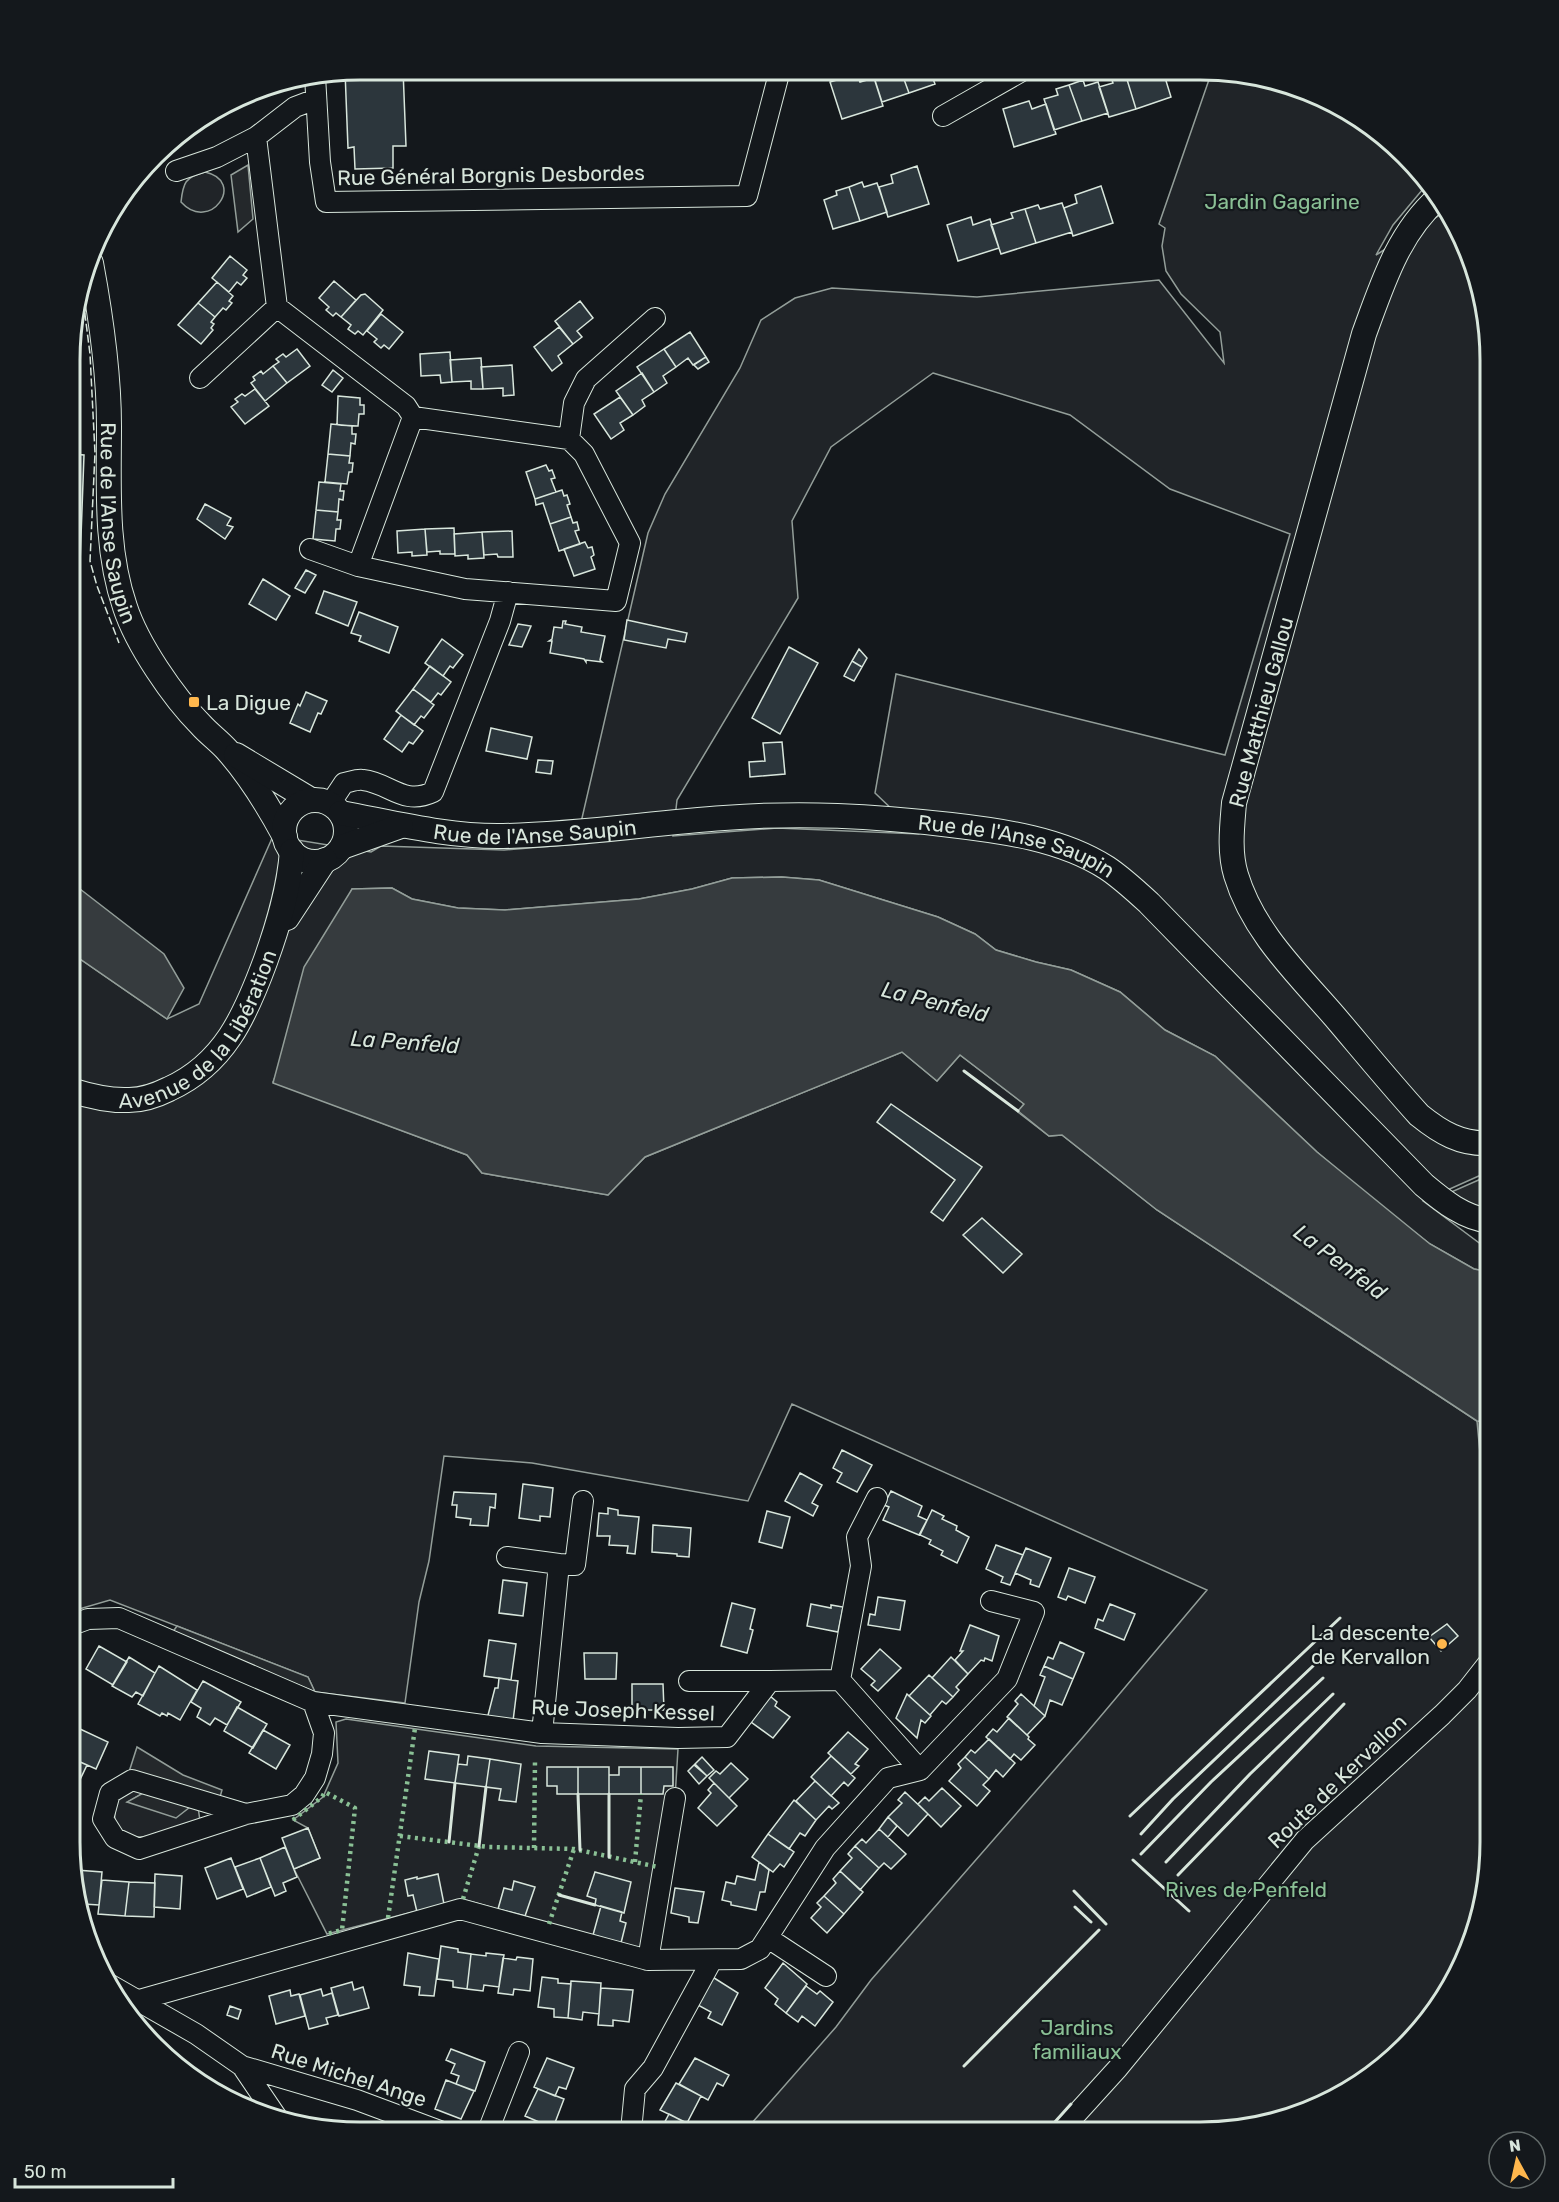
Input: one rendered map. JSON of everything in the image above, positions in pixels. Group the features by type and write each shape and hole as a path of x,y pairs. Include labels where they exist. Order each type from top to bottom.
{"street":[{"name":"Rue Général Borgnis Desbordes","path":"315,83 320,162 326,201 747,195 777,80"},
{"path":"943,117 1007,80"},
{"path":"176,171 217,157 256,137 296,107 316,99"},
{"path":"256,137 277,307 406,406 413,417 569,439 584,454 630,543 616,602 465,589 358,566 310,549"},
{"name":"Rue Matthieu Gallou","path":"1432,203 1425,209 1399,247 1386,273 1364,334 1234,802 1232,861 1236,877 1251,912 1272,945 1419,1115 1440,1132 1460,1140 1480,1144"},
{"name":"Rue de l'Anse Saupin","path":"93,274 106,354 110,518 115,564 125,607 142,642 167,684 200,724 227,750 274,816 288,844"},
{"path":"200,378 277,307"},
{"path":"569,439 574,404 585,379 655,318"},
{"path":"358,566 413,417"},
{"path":"328,805 344,783 355,781 364,780 406,796 421,798 433,792 500,621 508,592"},
{"name":"Rue de l'Anse Saupin","path":"227,750 328,805 403,826 464,835 544,835 725,818 805,814 873,816 978,828 1041,841 1076,852 1107,868 1149,903 1424,1185 1446,1203 1466,1214 1480,1218"},
{"path":"301,803 328,805 346,828 346,838 334,854 315,862 304,860 288,844 284,827 287,816 301,803"},
{"name":"Rue de l'Anse Saupin","path":"334,854 403,826"},
{"name":"Avenue de la Libération","path":"80,1093 97,1097 129,1100 162,1092 185,1082 202,1070 230,1038 245,1012 274,938 286,896 288,844"},
{"name":"Avenue de la Libération","path":"274,938 334,854"},
{"path":"840,1680 861,1566 857,1537 877,1498"},
{"path":"507,1557 574,1565 583,1501"},
{"path":"542,1733 559,1564"},
{"path":"140,2000 460,1909 648,1960 741,1959 760,1950 825,1848 888,1778 920,1770 1006,1679 1034,1612 991,1601"},
{"name":"Rue Joseph Kessel","path":"80,1621 88,1618 119,1618 313,1702 542,1733 678,1738 727,1737 770,1681"},
{"name":"Route de Kervallon","path":"1069,2122 1119,2068 1305,1840 1442,1715 1480,1674"},
{"path":"689,1681 840,1680 920,1770"},
{"path":"246,1814 132,1780 110,1793 104,1819 115,1838 139,1849 246,1814 292,1805 304,1794 315,1778 322,1754 324,1733 313,1702"},
{"path":"648,1960 675,1798"},
{"path":"768,1938 826,1976"},
{"path":"632,2122 635,2089 653,2068 712,1960"},
{"name":"Rue Michel Ange","path":"123,1991 196,2034 242,2066 357,2100 417,2122"},
{"path":"492,2122 519,2052"},
{"name":"Rue Michel Ange","path":"242,2066 271,2109"}],"green space":[{"name":"Rives de Penfeld","path":"1209,80 1236,82 1290,94 1340,117 1384,149 1422,189 1393,225 1376,255 1439,215 1465,269 1477,323 1480,360 1480,1175 1423,1201 1480,1244 1480,1270 1430,1244 1378,1204 1317,1152 1215,1056 1165,1030 1120,992 1071,970 996,950 975,934 938,917 819,880 781,877 732,878 692,889 639,899 505,910 458,908 412,899 392,888 352,889 273,1082 467,1155 482,1173 608,1195 645,1157 902,1052 937,1081 960,1055 1024,1104 1018,1112 1049,1136 1062,1135 1157,1210 1477,1421 1480,1453 1480,1842 1477,1879 1465,1933 1451,1966 1422,2013 1384,2053 1340,2085 1307,2101 1272,2113 1218,2122 753,2122 836,2027 871,1980 1084,1736 1207,1590 792,1404 748,1501 532,1463 444,1456 429,1561 419,1602 405,1703 315,1692 308,1677 110,1600 80,1609 80,959 167,1019 199,1004 273,836 371,852 381,846 504,850 576,844 648,533 665,494 740,368 761,320 795,298 832,288 977,297 1159,280 1224,363 1220,332 1181,294 1166,271 1162,246 1165,228 1159,224","holes":["933,373 1070,415 1170,489 1290,534 1225,755 896,674 875,793 918,834 777,828 673,836 677,800 798,598 792,521 831,447"]},
{"path":"205,172 217,177 223,185 224,194 220,202 212,209 203,212 192,210 181,202 184,185 193,176"},
{"path":"346,1719 536,1746 678,1749 675,1798 643,1952 463,1899 327,1934 294,1869 320,1858 308,1828 293,1820 323,1797 338,1763 336,1722"},
{"path":"133,1789 145,1792 128,1802 198,1807 200,1821 157,1834 142,1837 129,1836 119,1830 115,1819 117,1800"}],"shaded area":[{"path":"248,165 253,219 238,232 231,175"},
{"path":"1480,1179 1480,1209 1449,1193"},
{"path":"177,1626 308,1677 315,1692 172,1633"},
{"path":"137,1747 183,1775 222,1790 220,1797 128,1775"},
{"path":"145,1792 190,1807 176,1818 127,1802"}],"water":[{"name":"La Penfeld","path":"782,877 819,880 938,917 975,934 996,950 1071,970 1120,992 1165,1030 1215,1056 1317,1152 1430,1244 1480,1270 1480,1421 1157,1210 1062,1135 1049,1136 1018,1111 1024,1104 960,1055 937,1081 902,1052 645,1157 608,1195 482,1173 467,1155 273,1083 304,967 352,889 392,888 412,899 458,908 505,910 639,899 692,889 732,878"},
{"path":"80,889 164,954 184,988 167,1019 80,959"}],"building":[{"path":"345,80 403,80 406,146 393,146 393,168 355,169 354,147 348,148"},
{"path":"875,80 904,80 909,93 882,102"},
{"path":"875,80 883,106 842,119 830,82"},
{"path":"904,80 933,80 935,84 909,93"},
{"path":"1083,80 1085,86 1098,82 1108,113 1082,121 1069,85"},
{"path":"1112,80 1127,80 1136,109 1109,117 1099,87 1113,83"},
{"path":"1127,80 1166,80 1171,97 1136,109"},
{"path":"1069,85 1082,121 1054,130 1044,99 1058,95 1056,89"},
{"path":"1029,101 1032,109 1046,104 1056,134 1014,147 1003,109"},
{"path":"917,166 929,204 888,217 879,187 893,183 891,175"},
{"path":"862,182 864,187 877,183 887,212 860,221 849,187"},
{"path":"1101,186 1113,223 1073,236 1064,208 1077,203 1075,195"},
{"path":"849,187 860,221 833,229 824,200 837,195 836,191"},
{"path":"1062,203 1072,232 1036,243 1025,209 1038,205 1040,209"},
{"path":"1025,209 1036,243 1001,254 991,225 1013,218 1011,213"},
{"path":"971,217 973,225 990,219 999,248 958,261 947,225"},
{"path":"230,256 247,270 243,275 247,278 241,285 237,282 229,292 212,278"},
{"path":"334,281 356,300 341,317 336,313 333,316 326,310 329,307 319,298"},
{"path":"217,282 233,296 229,301 232,303 226,310 223,308 215,317 198,303"},
{"path":"365,294 383,310 363,335 358,331 355,334 348,329 351,325 341,317 361,295"},
{"path":"580,301 593,318 577,331 582,337 573,344 555,321"},
{"path":"198,303 215,317 211,322 214,324 211,328 213,330 201,344 178,325"},
{"path":"381,314 403,332 389,349 384,345 381,348 374,342 377,339 367,331"},
{"path":"559,327 573,344 558,356 562,363 552,371 534,347"},
{"path":"690,332 706,357 693,365 688,358 676,367 664,349"},
{"path":"297,349 310,366 287,383 273,366 279,362 276,359 283,354 286,357"},
{"path":"664,349 676,367 663,376 667,383 654,392 637,367"},
{"path":"450,352 452,382 441,383 440,375 421,376 420,354"},
{"path":"706,357 709,362 698,369 694,365"},
{"path":"481,358 483,389 471,389 471,381 452,382 450,360"},
{"path":"512,365 514,395 503,396 503,388 483,389 481,367"},
{"path":"273,366 287,383 265,401 251,383 255,380 253,377 261,371 263,374"},
{"path":"333,370 343,378 332,392 322,385"},
{"path":"642,373 654,392 642,400 645,406 633,415 616,391"},
{"path":"255,389 269,406 245,424 231,407 238,402 235,399"},
{"path":"338,396 360,398 360,405 364,405 364,414 359,414 358,426 337,425"},
{"path":"620,397 633,415 620,423 624,430 611,439 594,414"},
{"path":"331,424 352,426 352,434 356,434 355,444 351,443 350,456 328,454"},
{"path":"328,454 350,456 349,463 353,463 347,484 325,482"},
{"path":"80,455 84,455 80,564"},
{"path":"546,465 549,471 552,470 555,478 551,479 556,492 535,499 526,472"},
{"path":"319,482 341,484 340,491 344,491 343,500 339,499 338,512 316,510"},
{"path":"562,490 564,496 567,495 570,504 567,505 571,517 550,524 543,503 536,505 535,499"},
{"path":"205,504 231,518 227,525 233,527 225,539 197,519"},
{"path":"316,510 338,512 337,520 341,520 340,529 336,529 335,541 313,539"},
{"path":"571,517 573,523 577,522 579,530 575,531 580,544 559,551 550,524"},
{"path":"454,528 455,554 440,554 440,551 427,552 425,529"},
{"path":"425,529 427,555 412,556 412,552 398,553 397,531"},
{"path":"512,531 513,557 498,557 497,554 484,555 482,532"},
{"path":"482,532 484,558 468,559 468,555 455,556 454,534"},
{"path":"585,542 588,548 592,547 594,555 591,557 595,569 574,576 564,549"},
{"path":"306,570 316,575 305,593 295,588"},
{"path":"263,579 290,596 276,620 249,604"},
{"path":"324,591 357,602 348,626 316,613"},
{"path":"359,612 398,627 389,653 359,641 361,636 351,633"},
{"path":"627,620 687,633 685,642 668,639 666,648 624,640"},
{"path":"563,621 566,621 565,624 582,627 581,632 605,636 600,660 602,662 586,660 586,662 584,659 550,653 552,641 549,641 552,639 554,627 562,628"},
{"path":"518,624 531,626 522,647 509,645"},
{"path":"442,639 463,655 453,668 450,666 443,676 425,663"},
{"path":"789,647 818,663 780,734 752,718"},
{"path":"859,649 867,658 862,667 852,661"},
{"path":"852,661 862,667 854,681 844,676"},
{"path":"430,666 451,682 441,695 438,693 431,702 413,689"},
{"path":"413,689 434,705 424,718 421,716 414,725 396,711"},
{"path":"306,692 327,701 321,714 318,713 310,732 290,723"},
{"path":"401,715 423,731 413,744 409,742 402,752 384,739"},
{"path":"491,728 532,737 527,759 486,751"},
{"path":"782,742 785,774 750,777 749,762 765,761 763,743"},
{"path":"538,760 553,761 551,774 536,772"},
{"path":"891,1104 982,1167 943,1221 931,1212 955,1180 877,1122"},
{"path":"982,1218 1022,1254 1003,1273 963,1235"},
{"path":"842,1450 872,1465 857,1492 837,1482 842,1473 833,1468"},
{"path":"800,1473 822,1485 812,1503 818,1506 813,1516 785,1501"},
{"path":"523,1484 553,1488 550,1517 540,1516 540,1521 519,1518"},
{"path":"891,1491 922,1506 918,1516 927,1520 919,1535 883,1520 889,1507 884,1505"},
{"path":"454,1492 496,1494 495,1508 490,1507 488,1526 470,1525 471,1519 456,1517 457,1505 452,1505"},
{"path":"608,1508 618,1510 618,1515 639,1517 635,1554 627,1553 628,1546 609,1545 610,1536 597,1536 599,1513 608,1514"},
{"path":"932,1510 944,1516 942,1519 957,1526 956,1530 969,1537 957,1563 941,1555 943,1551 929,1544 931,1540 920,1535"},
{"path":"767,1511 790,1517 782,1548 759,1542"},
{"path":"653,1525 691,1528 689,1557 652,1552"},
{"path":"996,1545 1023,1555 1010,1585 1001,1582 1003,1577 986,1569"},
{"path":"1026,1548 1051,1558 1039,1587 1030,1584 1031,1580 1015,1573"},
{"path":"1069,1568 1095,1577 1085,1603 1068,1596 1066,1600 1058,1597"},
{"path":"503,1580 527,1583 523,1616 499,1613"},
{"path":"878,1597 905,1601 900,1630 868,1625 870,1614 875,1615"},
{"path":"732,1603 755,1609 747,1653 721,1646"},
{"path":"811,1604 831,1608 831,1605 843,1607 838,1632 807,1626"},
{"path":"1110,1604 1135,1614 1124,1640 1095,1628 1098,1619 1103,1621"},
{"name":"La descente de Kervallon","path":"1447,1624 1458,1636 1441,1651 1429,1637"},
{"path":"970,1625 999,1636 992,1661 985,1658 984,1661 981,1660 968,1674 955,1660 963,1651 960,1651"},
{"path":"489,1640 516,1644 511,1680 484,1676"},
{"path":"1060,1642 1084,1653 1073,1679 1044,1666 1048,1657 1053,1659"},
{"path":"99,1646 127,1662 113,1685 86,1669"},
{"path":"880,1649 901,1668 878,1691 871,1685 875,1681 861,1669"},
{"path":"584,1653 617,1653 616,1679 585,1679"},
{"path":"129,1657 155,1673 143,1696 136,1692 132,1697 112,1686"},
{"path":"951,1657 968,1674 956,1687 959,1690 953,1697 932,1678"},
{"path":"159,1666 197,1690 180,1720 168,1713 167,1716 162,1713 160,1716 138,1704"},
{"path":"1044,1666 1073,1679 1062,1705 1050,1700 1045,1716 1034,1706 1045,1677 1040,1675"},
{"path":"929,1675 953,1697 946,1704 942,1701 930,1715 909,1696"},
{"path":"499,1678 518,1681 513,1721 486,1723 495,1688 498,1688"},
{"path":"203,1681 241,1702 227,1725 215,1718 210,1725 197,1717 201,1708 191,1702"},
{"path":"632,1684 663,1684 664,1710 632,1710"},
{"path":"907,1694 931,1716 925,1723 921,1720 917,1738 896,1718"},
{"path":"1021,1694 1045,1716 1027,1735 1007,1717 1018,1704 1015,1701"},
{"path":"770,1696 777,1702 775,1706 790,1717 773,1738 751,1722"},
{"path":"237,1707 267,1724 253,1748 224,1731"},
{"path":"1009,1718 1035,1745 1021,1760 1014,1754 1010,1759 986,1737 993,1729 997,1732"},
{"path":"80,1729 108,1742 96,1769 80,1762"},
{"path":"263,1730 290,1745 276,1769 249,1753"},
{"path":"848,1732 868,1749 855,1764 859,1766 851,1774 828,1753"},
{"path":"989,1739 1015,1763 1003,1777 996,1770 989,1779 965,1757 971,1750 975,1753"},
{"path":"429,1751 459,1755 455,1783 425,1779"},
{"path":"468,1756 490,1759 486,1787 455,1783 458,1764 467,1765"},
{"path":"831,1756 855,1778 848,1786 844,1782 831,1796 811,1777"},
{"path":"702,1757 714,1770 707,1776 695,1764"},
{"path":"965,1757 989,1779 983,1785 990,1791 977,1806 949,1781 961,1768 958,1764"},
{"path":"490,1759 521,1764 516,1802 499,1800 501,1789 486,1787"},
{"path":"80,1762 87,1765 80,1780"},
{"path":"731,1763 748,1779 729,1798 709,1778 716,1771 720,1774"},
{"path":"694,1765 707,1776 699,1784 688,1771"},
{"path":"547,1767 578,1767 578,1794 557,1794 557,1786 547,1786"},
{"path":"578,1767 609,1767 609,1794 578,1794"},
{"path":"619,1767 641,1767 641,1794 609,1794 609,1775 619,1775"},
{"path":"641,1767 673,1767 673,1786 664,1786 663,1794 641,1794"},
{"path":"815,1781 839,1803 832,1809 829,1806 816,1820 796,1801"},
{"path":"714,1783 737,1806 717,1826 698,1808 711,1793 708,1790"},
{"path":"942,1788 961,1806 941,1827 918,1804 925,1797 929,1801"},
{"path":"905,1792 928,1814 908,1836 888,1817 902,1803 898,1800"},
{"path":"794,1800 816,1820 805,1836 800,1833 789,1849 768,1834"},
{"path":"888,1817 897,1826 888,1837 879,1829"},
{"path":"308,1828 320,1858 294,1869 282,1838"},
{"path":"879,1829 906,1854 891,1869 884,1863 879,1868 855,1846 862,1839 866,1843"},
{"path":"768,1834 794,1852 784,1867 780,1864 773,1872 752,1857"},
{"path":"855,1846 879,1868 860,1890 840,1871 852,1858 848,1854"},
{"path":"285,1847 297,1877 283,1883 286,1891 275,1896 260,1858"},
{"path":"231,1858 243,1889 217,1899 205,1868"},
{"path":"260,1858 271,1887 247,1897 235,1867"},
{"path":"759,1862 769,1870 765,1892 760,1892 756,1910 731,1905 731,1902 722,1900 726,1882 735,1884 737,1876 755,1880"},
{"path":"81,1870 102,1872 99,1905 87,1904"},
{"path":"840,1871 863,1892 844,1914 824,1896 836,1883 833,1879"},
{"path":"595,1872 631,1882 624,1913 595,1905 596,1899 587,1896"},
{"path":"155,1874 182,1876 180,1909 154,1907"},
{"path":"438,1874 444,1904 417,1912 413,1895 408,1896 405,1880"},
{"path":"102,1880 129,1882 125,1916 98,1914"},
{"path":"514,1881 535,1887 525,1916 498,1909 504,1888 512,1890"},
{"path":"129,1882 155,1883 154,1917 125,1916"},
{"path":"675,1888 704,1892 698,1923 689,1922 689,1917 671,1913"},
{"path":"824,1896 844,1914 827,1933 811,1918 821,1907 817,1903"},
{"path":"601,1906 622,1912 620,1921 626,1923 621,1943 593,1935"},
{"path":"441,1946 471,1954 467,1989 453,1987 453,1981 437,1979"},
{"path":"408,1953 439,1959 434,1996 419,1995 420,1987 404,1985"},
{"path":"486,1953 504,1955 499,1987 484,1985 483,1991 467,1989 471,1954 486,1956"},
{"path":"517,1957 533,1959 530,1991 514,1989 513,1995 498,1993 503,1958 516,1960"},
{"path":"783,1963 807,1984 786,2013 775,2004 778,1999 765,1988"},
{"path":"711,1976 738,1993 722,2025 708,2018 711,2012 696,2004"},
{"path":"542,1977 558,1979 558,1983 571,1984 568,2018 554,2017 554,2009 538,2007"},
{"path":"571,1981 601,1983 599,2014 583,2012 582,2020 568,2018"},
{"path":"352,1982 354,1990 363,1987 369,2008 339,2016 331,1988"},
{"path":"806,1986 817,1994 820,1991 833,2002 815,2026 802,2016 798,2022 786,2013"},
{"path":"601,1988 633,1990 629,2022 613,2020 613,2026 598,2025"},
{"path":"321,1989 323,1996 332,1993 338,2015 326,2018 328,2024 309,2029 300,1995"},
{"path":"290,1990 291,1996 299,1994 305,2016 276,2024 269,1996"},
{"path":"230,2006 241,2010 238,2019 227,2015"},
{"path":"451,2049 485,2062 475,2091 456,2084 459,2076 451,2073 455,2064 446,2060"},
{"path":"547,2058 574,2068 566,2089 559,2087 555,2096 534,2087"},
{"path":"695,2058 729,2075 723,2086 717,2083 708,2100 679,2084"},
{"path":"446,2080 474,2091 461,2119 435,2109"},
{"path":"676,2083 701,2096 688,2122 660,2110"},
{"path":"538,2089 564,2099 555,2122 539,2122 525,2116"},
{"path":"669,2114 684,2122 665,2122"}],"hedge":[{"path":"388,1918 415,1728"},
{"path":"534,1848 535,1760"},
{"path":"293,1820 325,1792 355,1808 342,1930 327,1934"},
{"path":"635,1862 641,1794"},
{"path":"400,1836 488,1847 574,1849 658,1867"},
{"path":"463,1899 479,1846"},
{"path":"549,1924 574,1849"}],"fence":[{"path":"84,309 90,354 95,453 90,561 119,643"}],"wall":[{"path":"964,1071 1018,1111"},
{"path":"1130,1816 1340,1618"},
{"path":"1141,1834 1173,1799 1313,1666"},
{"path":"1141,1854 1211,1782 1323,1678"},
{"path":"1166,1862 1250,1774 1333,1694"},
{"path":"1178,1875 1344,1704"},
{"path":"449,1842 455,1783"},
{"path":"479,1846 486,1787"},
{"path":"578,1794 580,1850"},
{"path":"609,1794 609,1857"},
{"path":"1133,1860 1189,1911"},
{"path":"1074,1891 1106,1924"},
{"path":"559,1895 595,1905"},
{"path":"1075,1907 1091,1922"},
{"path":"964,2066 1099,1930"},
{"path":"1055,2122 1071,2104"}],"place":[{"name":"La Digue","path":"194,702"},
{"name":"La descente de Kervallon","path":"1442,1644"}],"park label":[{"name":"Jardin Gagarine","path":"1282,201"},
{"name":"Jardins familiaux","path":"1077,2039"}]}
